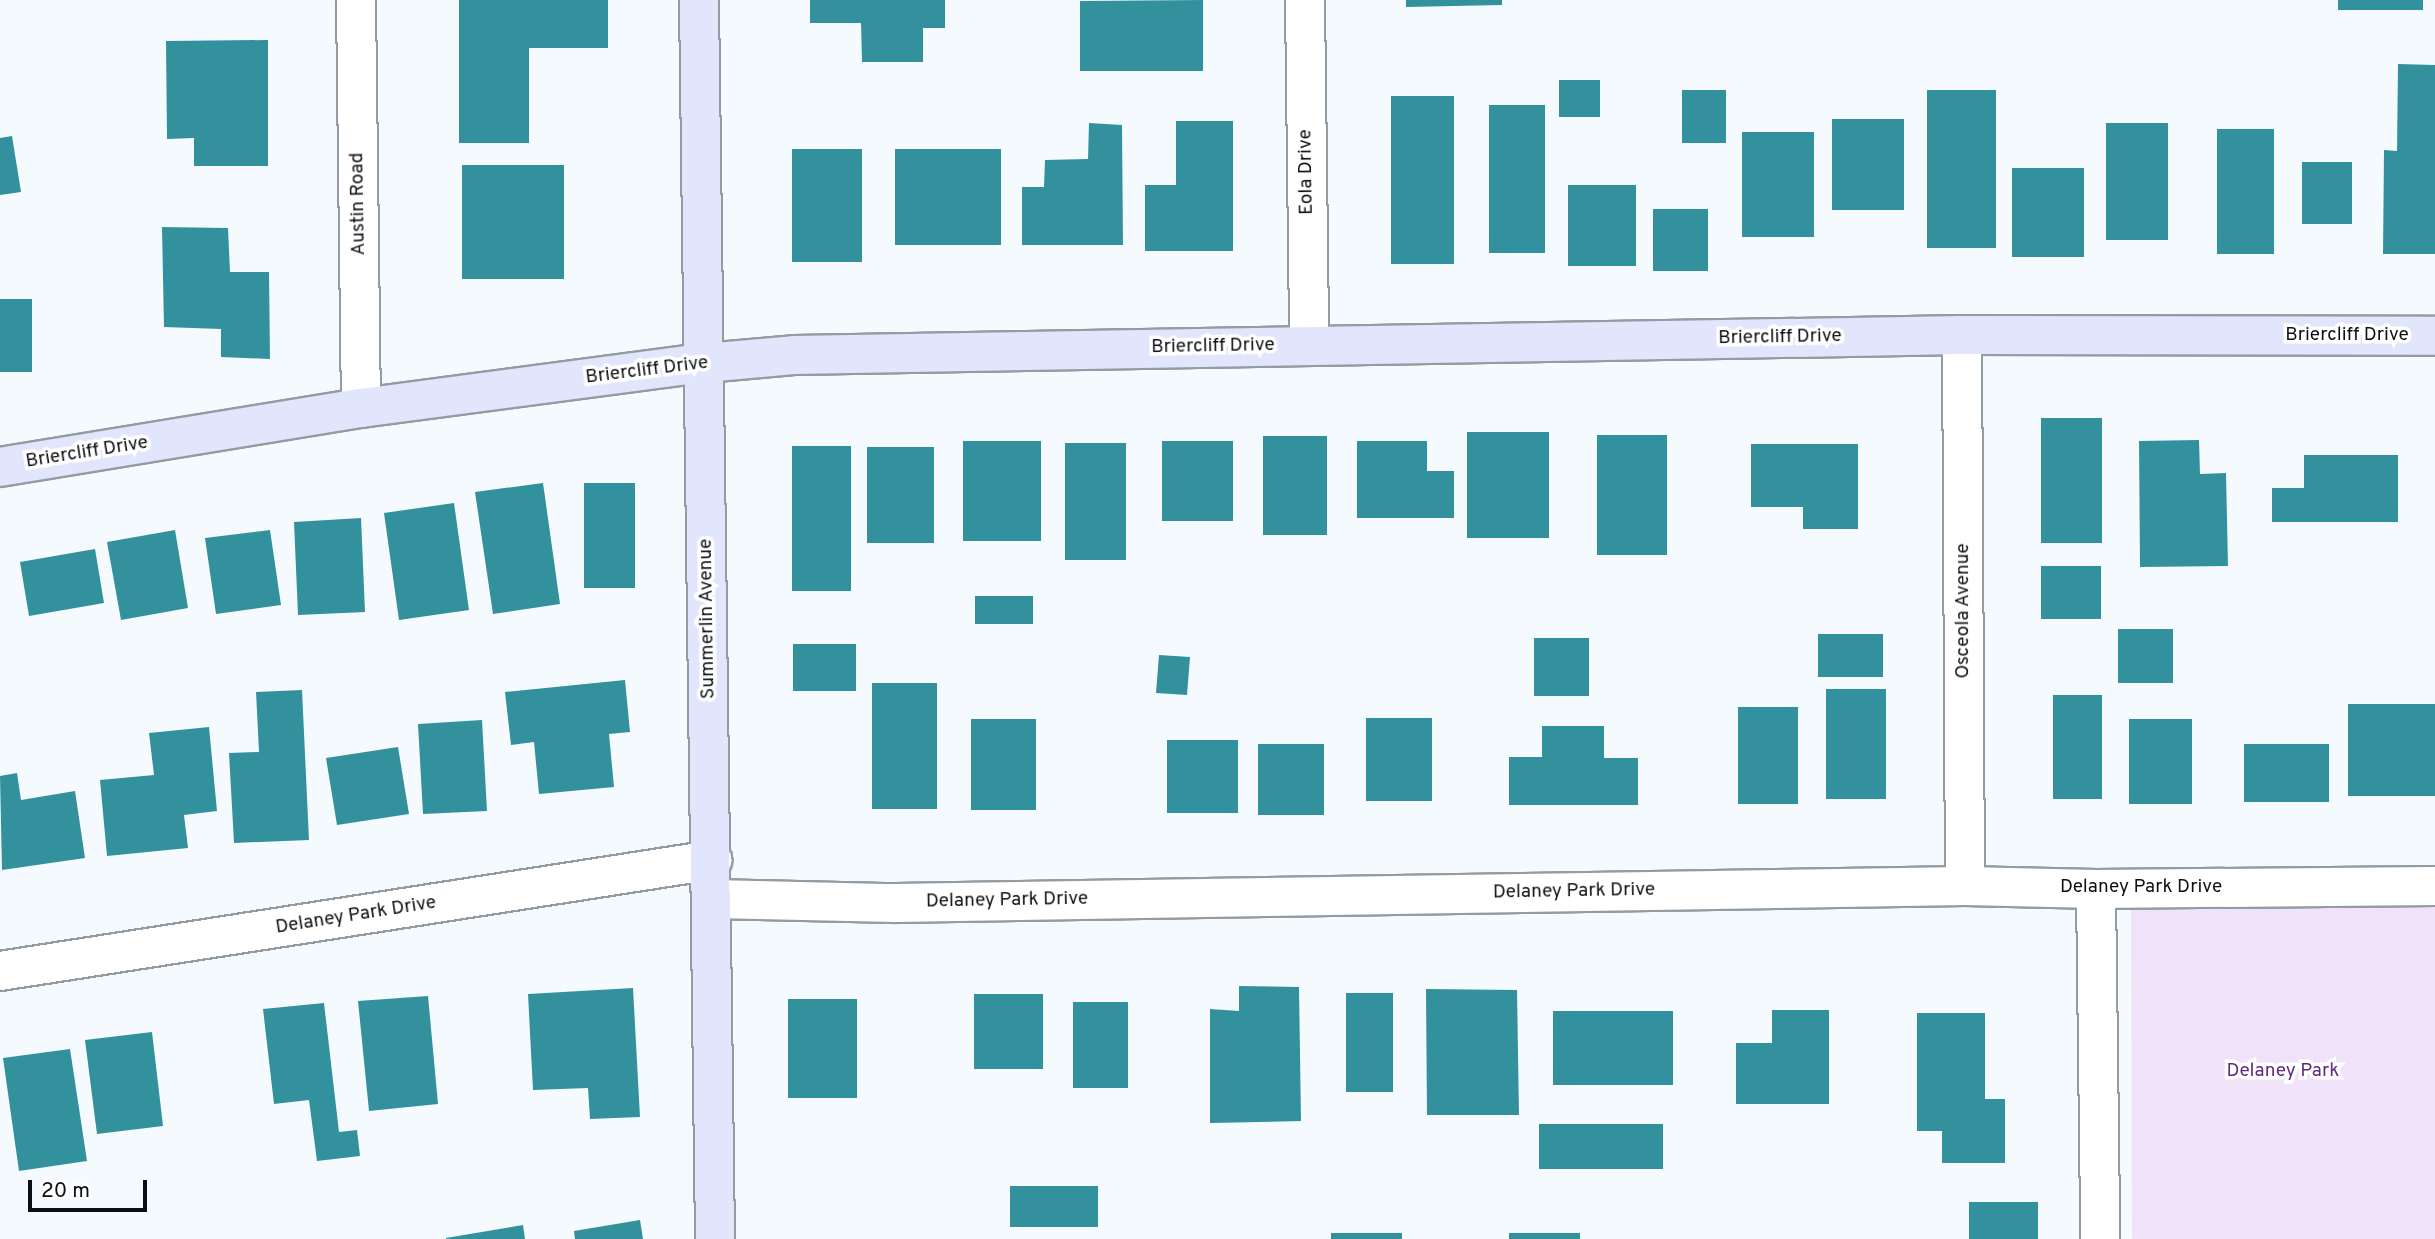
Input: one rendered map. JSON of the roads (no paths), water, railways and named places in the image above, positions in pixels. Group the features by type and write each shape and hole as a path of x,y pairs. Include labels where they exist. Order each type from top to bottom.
{"street":[{"name":"Austin Road","path":"356,0 361,408"},
{"name":"Summerlin Avenue","path":"699,0 713,900 715,1239"},
{"name":"Eola Drive","path":"1305,0 1309,345"},
{"name":"Briercliff Drive","path":"0,467 361,408 705,363 794,355 1962,335 2435,336"},
{"name":"Osceola Avenue","path":"1962,335 1965,886"},
{"name":"Delaney Park Drive","path":"0,971 712,860"},
{"name":"Delaney Park Drive","path":"713,900 909,903 1965,886 2096,890 2435,886"},
{"path":"2096,890 2100,1239"}],"park label":[{"name":"Delaney Park","path":"2283,1072"}]}
